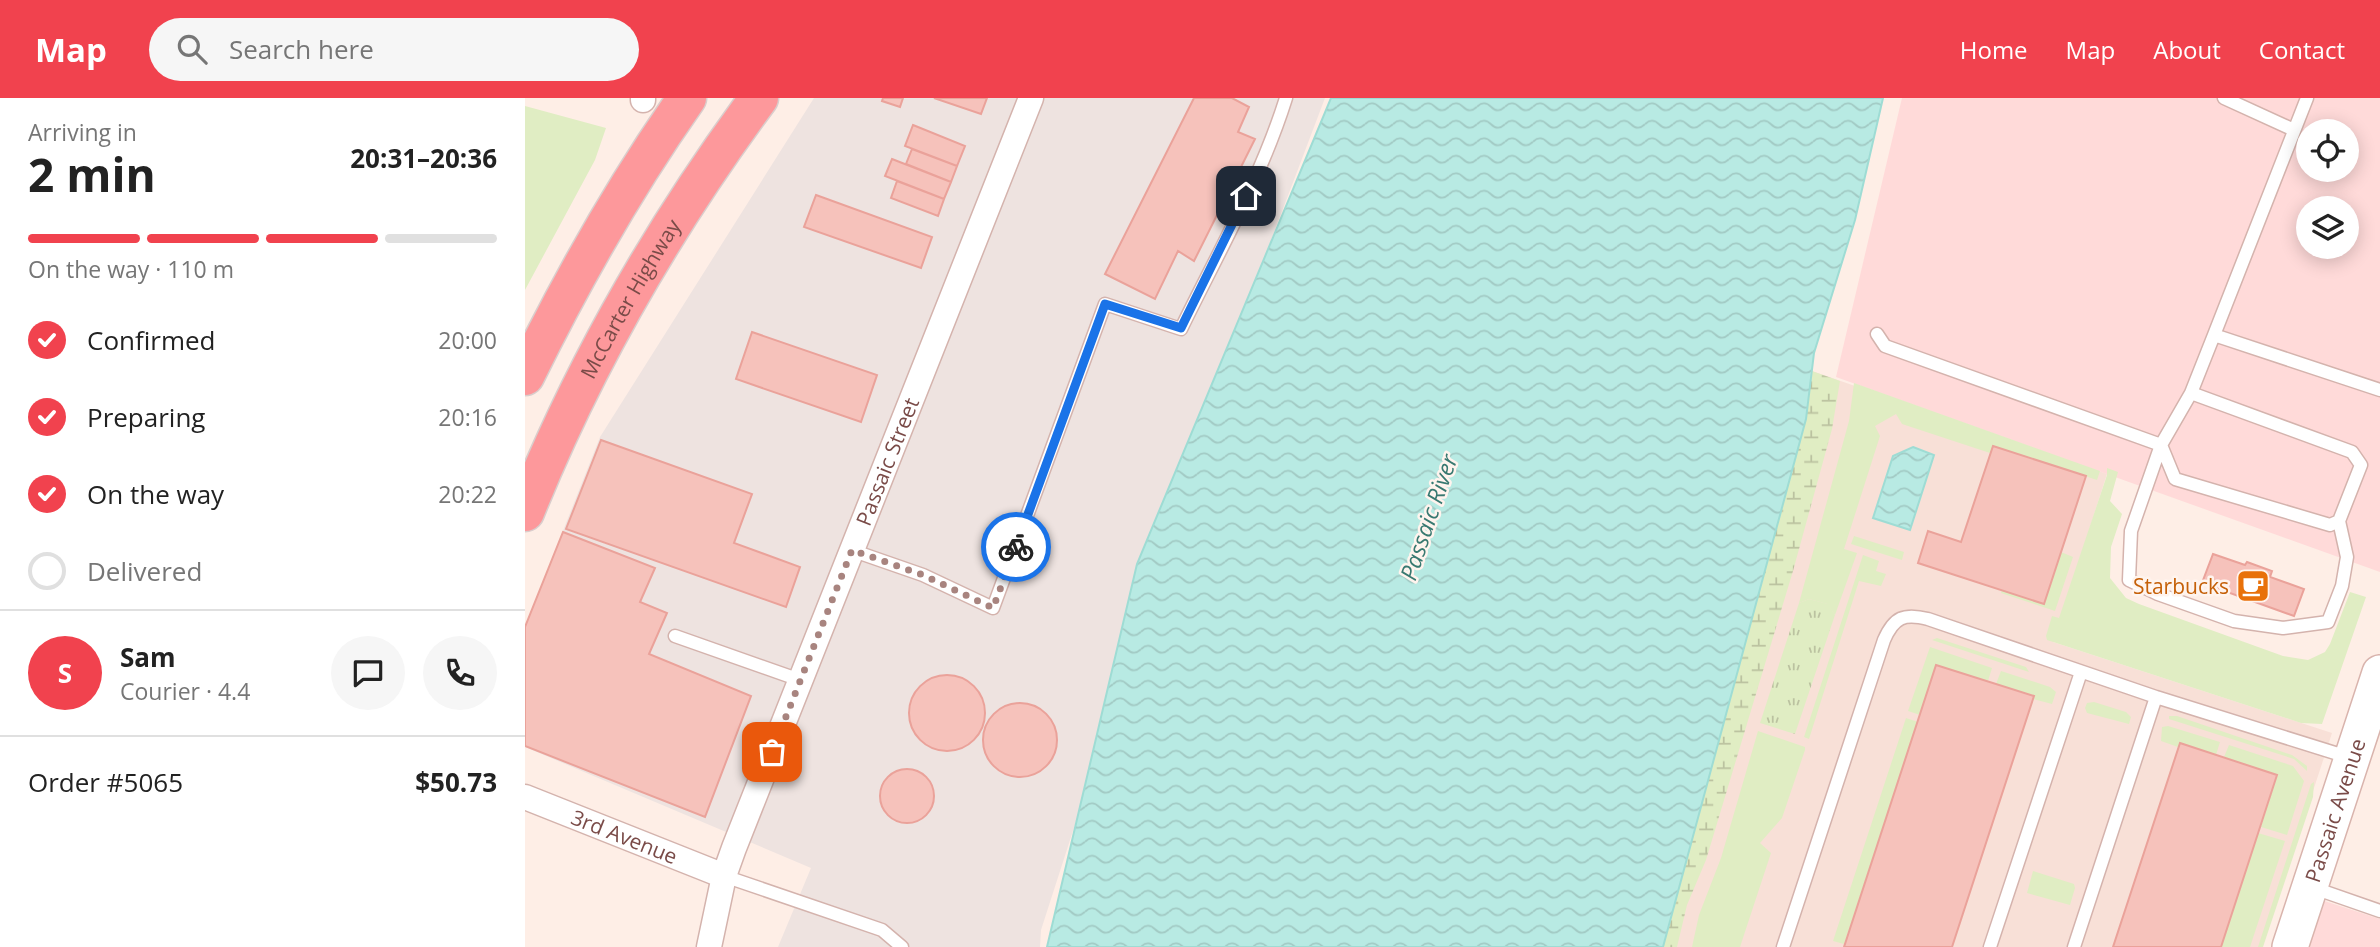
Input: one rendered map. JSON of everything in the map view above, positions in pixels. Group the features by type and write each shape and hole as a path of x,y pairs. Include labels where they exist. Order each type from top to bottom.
{"highway":[{"path":"525,376 592,248 635,176 687,98"},
{"name":"McCarter Highway","path":"525,512 569,413 610,331 688,202 759,98"}],"main road":[{"name":"Passaic Avenue","path":"2290,947 2380,673"}],"street":[{"name":"Passaic Street","path":"709,947 725,876 1031,98"},
{"name":"3rd Avenue","path":"525,797 725,876"}],"lane":[{"path":"852,550 923,575 993,608 1105,304 1181,328 1276,131 1286,98"},
{"path":"2224,98 2294,130"},
{"path":"2191,393 2352,452 2361,465 2339,521 2347,557 2342,586 2327,622 2283,628 2234,621 2158,594 2129,580 2131,531 2161,444 2191,393 2307,98"},
{"path":"1877,334 1885,346 2161,444 2175,479 2330,525 2339,521"},
{"path":"2214,335 2380,390"},
{"path":"1783,947 1891,625 1909,616 1928,619 2156,697 2352,758"},
{"path":"675,636 800,680"},
{"path":"1990,947 2081,672"},
{"path":"2074,947 2156,697"},
{"path":"725,876 882,930 902,947"},
{"path":"2310,886 2380,911"}],"shaded area":[{"path":"814,98 1325,98 1220,375 1041,930 1040,947 778,947 811,868 525,747 525,627 600,437"},
{"path":"1902,98 2380,98 2380,572 1836,377"},
{"path":"1812,371 2107,474 2053,642 2332,733 2262,947 1663,947 1806,419"},
{"path":"2309,896 2380,919 2380,947 2293,947"}],"green space":[{"path":"525,106 606,128 595,160 525,290"},
{"path":"1812,371 1840,381 1832,429 1793,571 1706,860 1687,905 1677,947 1663,947 1806,419"},
{"path":"1854,383 2100,471 2097,480 1993,446 1990,453 1902,424 1896,414 1875,426 1880,436 1844,549 1857,553 1835,615 1827,604 1809,599 1799,603 1849,421"},
{"path":"2107,468 2118,472 2110,501 2122,514 2111,547 2110,578 2126,598 2283,656 2308,660 2325,652 2330,644 2350,592 2366,597 2322,724 2301,723 2047,640 2052,616 2059,618 2107,475"},
{"path":"1854,536 1904,552 1902,560 1851,544"},
{"path":"2061,552 2073,557 2055,611 2001,593 2002,590 2044,604"},
{"path":"1863,555 1879,561 1876,571 1886,574 1881,586 1859,581 1809,739 1804,737"},
{"path":"1809,599 1828,604 1835,615 1795,734 1760,723 1799,603"},
{"path":"1937,638 2026,667 2029,672 1932,640"},
{"path":"1930,647 1992,668 1988,681 1920,715 1908,711"},
{"path":"2001,671 2050,687 2056,692 2052,704 1996,684"},
{"path":"2094,702 2126,712 2131,717 2129,724 2087,713 2087,703"},
{"path":"2169,716 2177,716 2292,755 2307,766 2307,771 2294,759 2169,719"},
{"path":"1906,718 1918,722 1844,944 1833,941"},
{"path":"2168,726 2220,742 2216,755 2180,743 2178,747 2161,741 2162,727"},
{"path":"1758,731 1805,747 1805,750 1782,818 1760,843 1771,853 1740,947 1692,947 1699,915 1721,858"},
{"path":"2229,745 2293,766 2304,781 2287,835 2261,827 2277,775 2224,757"},
{"path":"2314,782 2313,797 2263,947 2258,947 2311,784"},
{"path":"2258,833 2285,841 2250,947 2221,947"},
{"path":"2033,871 2074,884 2070,905 2027,893"}],"water":[{"name":"Passaic River","path":"1331,98 1883,98 1855,220 1814,353 1806,419 1663,947 1047,947 1137,564"},
{"path":"1913,447 1934,455 1910,530 1873,518 1893,456"}],"building":[{"path":"883,98 903,98 900,107 882,101"},
{"path":"934,98 987,98 981,114"},
{"path":"1194,98 1232,98 1249,107 1238,132 1255,139 1194,261 1178,251 1155,299 1105,274"},
{"path":"913,125 965,146 957,166 905,146"},
{"path":"912,149 957,166 951,182 906,164"},
{"path":"892,159 951,182 944,199 885,176"},
{"path":"897,181 944,199 938,216 891,198"},
{"path":"816,195 932,237 921,268 804,227"},
{"path":"752,332 877,375 861,422 736,379"},
{"path":"601,440 752,494 734,543 800,567 786,607 566,529"},
{"path":"1993,446 2086,476 2044,604 1918,563 1928,531 1961,542"},
{"path":"563,532 655,568 640,602 667,613 649,654 751,696 705,817 525,746 525,627"},
{"name":"Starbucks","path":"2213,554 2272,571 2270,577 2304,589 2294,616 2202,583"},
{"path":"1936,665 2034,696 1952,947 1844,947"},
{"path":"947,675 962,678 974,686 982,698 985,713 982,728 974,740 962,748 947,751 932,748 920,740 912,728 909,713 912,698 920,686 932,678"},
{"path":"1020,703 1034,706 1046,714 1054,726 1057,740 1054,754 1046,766 1034,774 1020,777 1006,774 994,766 986,754 983,740 986,726 994,714 1006,706"},
{"path":"2180,743 2277,775 2221,947 2113,947"},
{"path":"907,769 926,777 934,796 926,815 907,823 888,815 880,796 888,777"}],"way so far":[{"path":"772,752 852,550 923,575 993,608 1016,547"}],"place":[{"name":"Starbucks","path":"2253,586"}],"route":[{"path":"1016,547 1105,304 1181,328 1246,196"}]}
